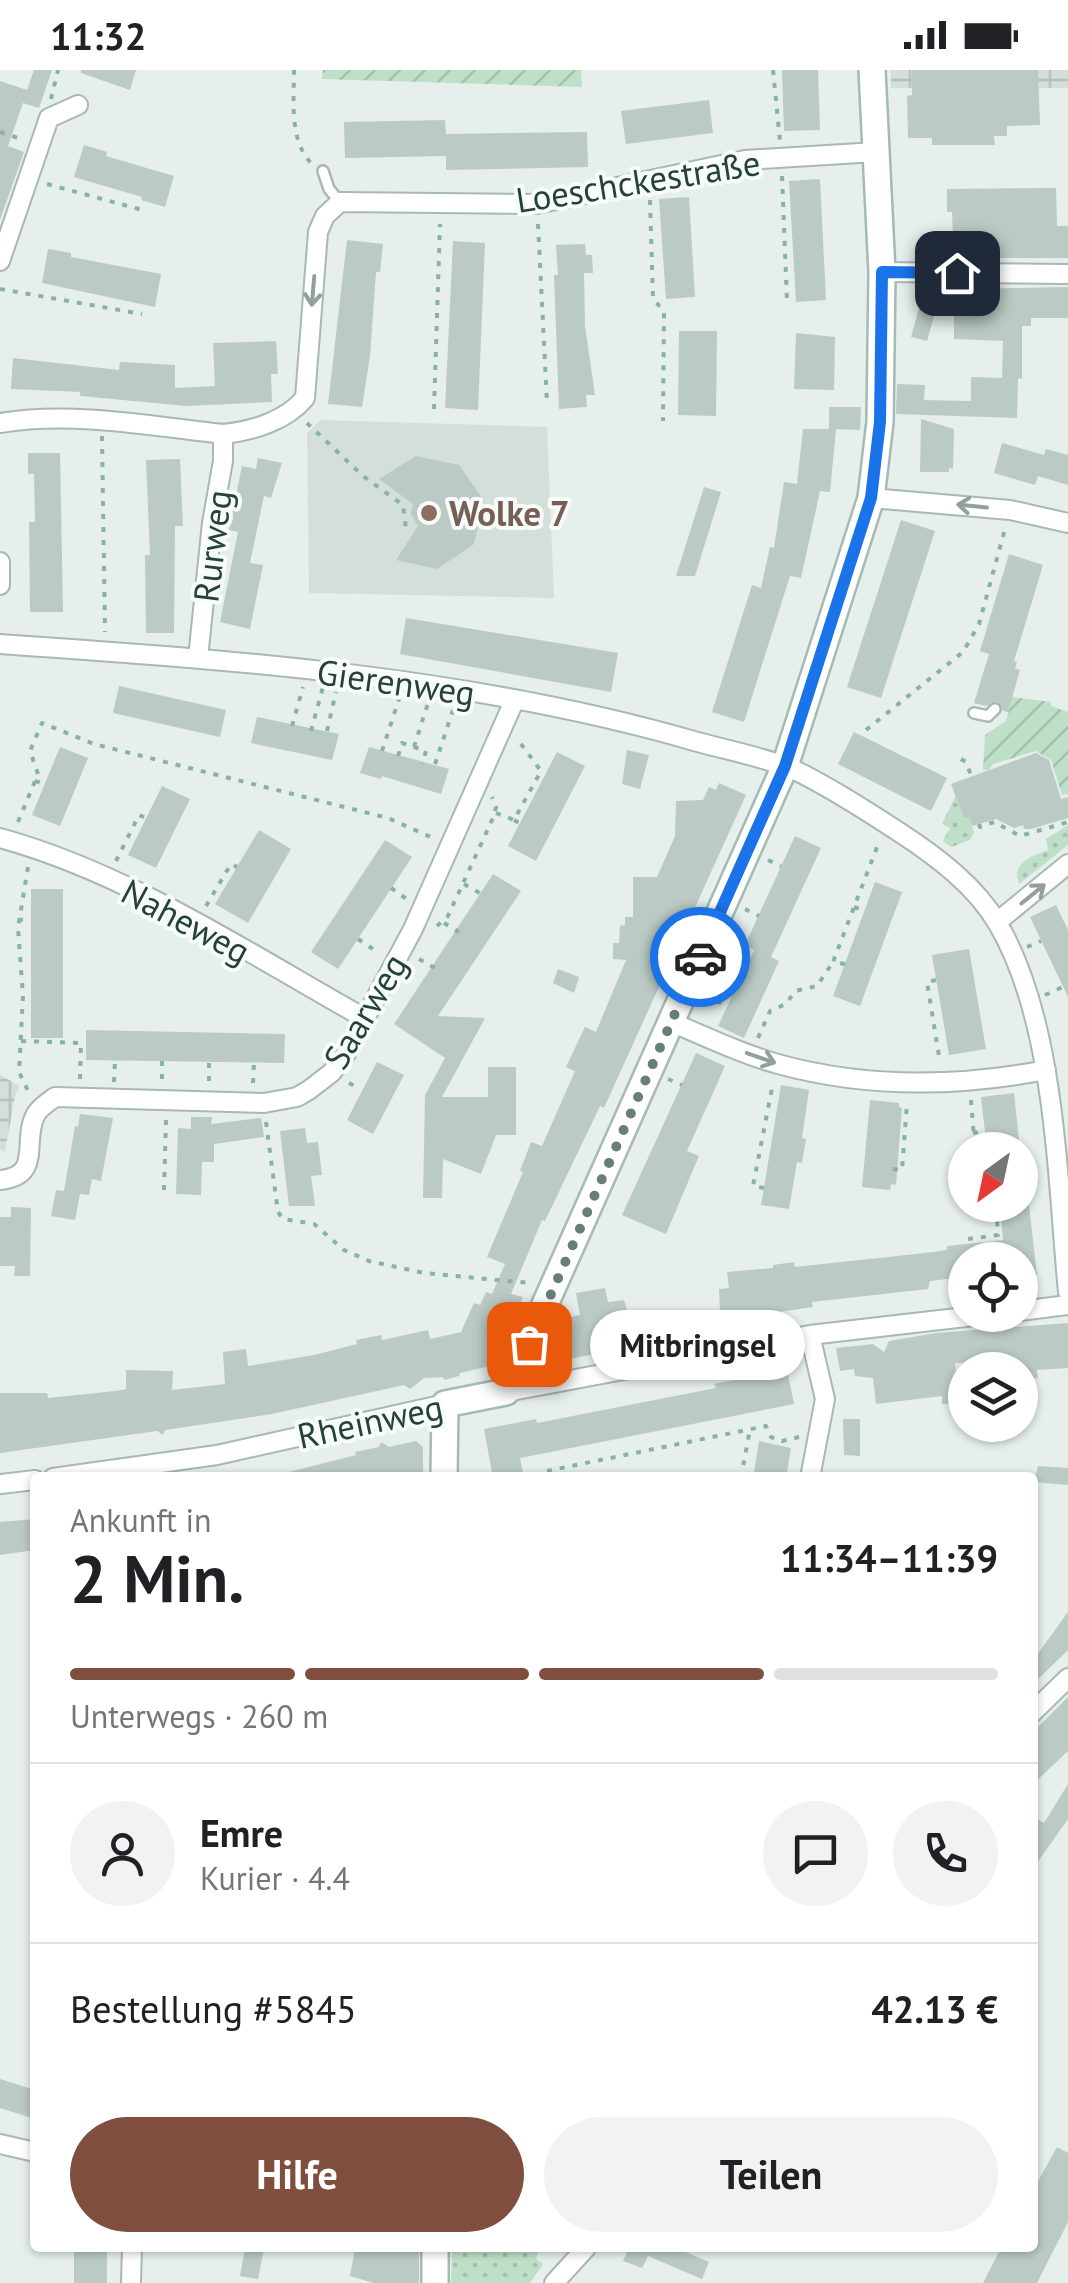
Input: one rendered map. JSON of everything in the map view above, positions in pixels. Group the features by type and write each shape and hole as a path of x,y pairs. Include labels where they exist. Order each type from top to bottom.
{"street":[{"path":"506,1392 785,766 871,498 880,422 882,272 872,70"},
{"path":"0,261 49,118 78,105"},
{"name":"Loeschckestraße","path":"340,202 537,204 744,160 876,152"},
{"path":"0,423 102,421 223,434 258,428 296,409 305,398 318,232 324,216 340,202"},
{"path":"882,272 1068,274"},
{"name":"Rurweg","path":"198,658 223,434"},
{"path":"871,498 1010,510 1068,522"},
{"path":"0,562 0,585"},
{"name":"Gierenweg","path":"0,644 198,658 325,672 459,690 639,724 785,766 886,824 923,847 964,882 997,922 1038,1026 1046,1070 1068,1292"},
{"name":"Saarweg","path":"38,1110 55,1098 80,1096 264,1103 297,1097 332,1073 366,1019 413,929 515,700"},
{"name":"Naheweg","path":"5,840 79,864 108,878 366,1019"},
{"path":"997,922 1068,864"},
{"path":"671,1022 777,1064 840,1078 944,1082 1046,1070"},
{"path":"0,1180 16,1177 27,1166 38,1110"},
{"path":"1038,1309 1068,1306"},
{"name":"Rheinweg","path":"143,1472 445,1404 810,1334 948,1319"},
{"path":"810,1334 824,1399 811,1472"},
{"path":"444,1472 445,1404"},
{"path":"0,1484 30,1481"},
{"path":"1038,1707 1068,1678"},
{"path":"0,2144 30,2151"},
{"path":"131,2283 132,2252"},
{"path":"435,2252 436,2283"},
{"path":"554,2283 582,2252"}],"lane":[{"path":"323,172 328,188 340,202"},
{"path":"974,713 988,716 995,709"}],"path":[{"path":"294,70 299,146 308,161 323,172"},
{"path":"773,70 787,301"},
{"path":"28,179 146,212"},
{"path":"649,181 653,298 664,312 663,420"},
{"path":"434,409 440,204"},
{"path":"537,204 547,403"},
{"path":"0,289 142,314"},
{"path":"296,409 329,446 403,505 406,528"},
{"path":"102,421 105,652"},
{"path":"866,730 963,652 978,624 1010,510"},
{"path":"993,572 1003,576"},
{"path":"978,624 987,627"},
{"path":"292,726 325,672"},
{"path":"311,731 325,672"},
{"path":"325,672 327,731"},
{"path":"382,752 404,682"},
{"path":"414,746 433,686"},
{"path":"435,764 459,690"},
{"path":"5,840 38,774 30,752 42,723 94,744 388,818 451,847"},
{"path":"505,725 548,776"},
{"path":"398,756 402,743 414,746 426,751 422,764"},
{"path":"961,759 972,778"},
{"path":"514,820 541,771"},
{"path":"413,929 433,928 444,922 464,884 496,808 482,779"},
{"path":"35,781 44,784"},
{"path":"494,813 523,826"},
{"path":"108,878 139,815 146,818"},
{"path":"980,827 994,822 1020,836 1068,822"},
{"path":"751,1054 770,1011 786,1004 795,991 817,986 833,962 886,824"},
{"path":"30,847 26,894 18,920 22,965 19,1072 38,1110"},
{"path":"196,924 231,864 237,868"},
{"path":"464,884 484,894"},
{"path":"854,907 864,912"},
{"path":"18,920 31,919"},
{"path":"444,922 458,932"},
{"path":"358,939 395,964"},
{"path":"833,962 845,964"},
{"path":"22,965 31,966"},
{"path":"936,980 927,982 944,1082"},
{"path":"22,1012 31,1012"},
{"path":"935,1031 945,1029"},
{"path":"22,1041 81,1043 80,1096"},
{"path":"764,1188 753,1186 777,1064"},
{"path":"969,1080 973,1132"},
{"path":"892,1169 902,1170 908,1083"},
{"path":"164,1190 166,1099"},
{"path":"264,1103 278,1212 283,1219 314,1224 344,1250 369,1261 424,1273 556,1286"},
{"path":"767,1115 776,1117"},
{"path":"897,1124 905,1124"},
{"path":"968,1239 998,1235 997,1222"},
{"path":"547,1472 766,1426 771,1436 782,1440 818,1433"},
{"path":"742,1472 750,1429"}],"shaded area":[{"path":"891,70 1068,70 1068,88 891,88"},
{"name":"Wolke 7","path":"321,420 547,427 554,598 309,593 307,433"},
{"path":"0,1075 20,1086 5,1152 0,1149"}],"green space":[{"path":"323,70 581,70 582,87 322,79"},
{"path":"1012,697 1051,702 1051,706 1068,712 1068,794 1062,795 1051,760 1036,751 983,770 985,735 1006,721"},
{"path":"956,795 974,833 970,840 951,847 943,841 950,828 942,824"},
{"path":"1068,825 1068,845 1019,884 1020,866 1048,850 1046,839"},
{"path":"452,2252 538,2252 536,2259 543,2264 530,2283 451,2283"}],"building":[{"path":"34,70 52,70 39,108 23,103 8,146 24,152 0,220 0,81 27,90"},
{"path":"81,70 136,70 130,90"},
{"path":"782,70 818,70 820,130 784,131"},
{"path":"912,70 1038,70 1040,125 1007,126 1007,136 994,136 995,145 932,145 932,138 908,138 907,96 912,95"},
{"path":"709,100 713,133 626,144 621,111"},
{"path":"445,120 446,134 587,132 588,167 446,170 446,156 345,158 344,122"},
{"path":"84,145 107,152 106,156 174,176 165,207 74,177"},
{"path":"820,179 826,300 796,302 789,181"},
{"path":"1056,188 1057,226 1068,226 1068,258 954,258 947,189"},
{"path":"689,197 695,297 666,299 659,199"},
{"path":"347,240 383,244 380,272 376,272 362,407 328,404"},
{"path":"453,241 485,243 478,410 445,408"},
{"path":"585,244 586,255 592,255 593,273 584,273 585,326 595,395 586,395 587,407 559,409 556,245"},
{"path":"48,249 161,274 155,307 42,283"},
{"path":"1068,287 1068,318 1031,318 1031,326 1022,326 1017,418 896,414 897,384 925,385 924,400 971,401 971,377 1002,378 1003,341 954,339 954,289"},
{"path":"919,308 935,313 927,341 911,337"},
{"path":"679,331 717,331 716,416 678,415"},
{"path":"796,333 835,337 834,390 794,389"},
{"path":"276,341 278,374 271,374 272,402 187,406 80,396 80,392 11,389 13,358 119,370 120,362 175,365 175,388 215,386 213,343"},
{"path":"829,407 861,407 860,430 836,429 830,492 820,491 801,578 790,576 744,722 712,712 752,585 761,588 770,547 774,548 784,482 797,484 803,429 829,429"},
{"path":"921,419 954,429 953,469 949,468 949,472 920,472"},
{"path":"1002,443 1044,455 1046,449 1068,455 1068,485 1038,476 1035,485 994,473"},
{"path":"28,453 60,453 63,612 30,612 29,522 35,522 34,474 28,474"},
{"path":"416,456 459,465 484,501 474,544 437,569 396,560 418,526 411,514 413,504 379,479"},
{"path":"258,458 282,463 271,498 264,496 250,563 263,565 250,629 220,622 238,532 229,530 242,466 256,469"},
{"path":"180,459 183,526 175,526 174,633 146,633 145,555 150,555 146,460"},
{"path":"704,487 721,492 695,576 676,576"},
{"path":"901,520 935,531 881,698 847,687"},
{"path":"1009,554 1043,565 1014,661 1015,668 1020,670 1008,712 998,702 986,706 974,703 989,654 980,651"},
{"path":"406,618 618,653 611,692 400,654"},
{"path":"119,686 226,710 220,737 113,713"},
{"path":"257,717 339,734 332,760 251,743"},
{"path":"854,732 947,778 931,811 838,764"},
{"path":"60,747 88,758 60,826 32,815"},
{"path":"369,747 449,769 441,794 360,773"},
{"path":"627,750 649,755 640,789 622,784"},
{"path":"557,752 585,766 536,861 508,846"},
{"path":"1036,753 1049,760 1061,799 1068,797 1068,818 1031,829 1024,829 1023,825 1014,828 996,819 972,826 969,817 964,818 951,784"},
{"path":"719,783 746,795 604,1108 600,1106 545,1221 542,1220 511,1294 523,1297 496,1361 444,1380 424,1378 410,1389 404,1385 272,1414 165,1430 163,1435 157,1431 0,1453 0,1393 47,1393 48,1398 126,1389 126,1370 173,1371 172,1390 225,1384 223,1352 246,1349 248,1366 314,1355 381,1335 382,1340 428,1330 430,1339 461,1332 474,1303 480,1305 486,1292 492,1294 505,1264 487,1257 523,1172 520,1171 531,1142 542,1146 575,1071 566,1067 585,1027 596,1032 626,960 613,959 613,943 619,943 625,917 633,917 633,877 657,877 675,836 676,801 703,800 709,787 716,790"},
{"path":"162,786 190,799 156,868 128,855"},
{"path":"259,830 291,849 248,923 215,904"},
{"path":"795,836 821,848 771,957 779,961 744,1038 718,1026 754,950 745,945"},
{"path":"385,840 412,857 338,969 311,952"},
{"path":"493,874 521,891 438,1016 485,1018 442,1097 488,1097 488,1067 516,1067 516,1135 496,1135 481,1174 443,1159 442,1198 423,1198 425,1095 445,1058 394,1024"},
{"path":"875,882 902,892 860,1006 833,996"},
{"path":"31,889 63,889 63,1038 31,1038"},
{"path":"1056,905 1068,930 1068,997 1030,917"},
{"path":"969,949 986,1049 949,1055 932,955"},
{"path":"558,969 579,977 574,993 553,983"},
{"path":"86,1030 285,1034 284,1063 86,1060"},
{"path":"696,1053 725,1066 687,1151 699,1156 666,1234 622,1215"},
{"path":"377,1062 404,1075 373,1134 347,1120"},
{"path":"781,1085 809,1090 802,1163 797,1162 789,1209 761,1205"},
{"path":"1014,1093 1018,1132 985,1132 981,1097"},
{"path":"870,1100 899,1103 902,1108 896,1185 891,1184 890,1190 862,1187"},
{"path":"80,1114 113,1118 101,1181 92,1179 89,1195 80,1194 75,1220 51,1216 56,1190 64,1191"},
{"path":"191,1117 212,1117 211,1124 261,1118 264,1137 214,1144 214,1162 202,1162 201,1195 176,1194 178,1128 191,1129"},
{"path":"305,1128 307,1143 318,1142 322,1175 311,1176 315,1206 289,1206 280,1131"},
{"path":"11,1207 31,1208 30,1276 14,1276 15,1266 0,1266 0,1217 11,1217"},
{"path":"1001,1222 1031,1222 1033,1242 984,1242 1003,1240"},
{"path":"947,1246 948,1279 930,1281 928,1289 812,1302 813,1307 758,1315 759,1324 568,1359 561,1319 580,1315 576,1293 605,1288 608,1302 624,1300 629,1317 659,1311 660,1322 720,1312 719,1289 729,1288 727,1272 794,1262 795,1267 934,1252 947,1250"},
{"path":"1068,1323 1068,1368 1038,1370 1038,1352 948,1352 948,1404 942,1404 942,1396 876,1404 873,1378 855,1376 854,1369 840,1371 836,1348 873,1344 884,1352 889,1341 949,1332 1038,1332 1038,1325"},
{"path":"787,1369 794,1404 520,1458 523,1472 492,1472 484,1429 536,1419 537,1423 716,1388 714,1384"},
{"path":"843,1419 860,1419 860,1456 844,1455"},
{"path":"416,1441 423,1447 423,1472 289,1472 356,1455 355,1452 379,1447 381,1442 389,1447"},
{"path":"759,1441 791,1448 787,1472 754,1472"},
{"path":"1038,1466 1068,1468 1068,1485 1038,1482"},
{"path":"30,1519 30,1551 0,1555 0,1522"},
{"path":"1068,1612 1068,1650 1038,1679 1038,1654"},
{"path":"1068,1697 1068,1751 1038,1779 1038,1727"},
{"path":"1068,1784 1068,1819 1038,1862 1038,1820 1044,1823"},
{"path":"0,2079 30,2088 30,2117 0,2108"},
{"path":"1057,2147 1068,2153 1068,2222 1037,2283 983,2283 999,2252 1038,2252 1038,2181"},
{"path":"74,2252 107,2252 107,2283 74,2283"},
{"path":"244,2252 263,2252 258,2279 240,2276"},
{"path":"354,2252 419,2252 419,2283 374,2283 350,2276"},
{"path":"627,2252 685,2252 709,2262 702,2279 648,2256 642,2268 623,2261"}],"way so far":[{"path":"529,1344 700,957"}],"place":[{"name":"Wolke 7","path":"429,513"},
{"name":"Mitbringsel","path":"529,1344"}],"route":[{"path":"700,957 785,766 871,498 880,422 882,272 957,273"}]}
